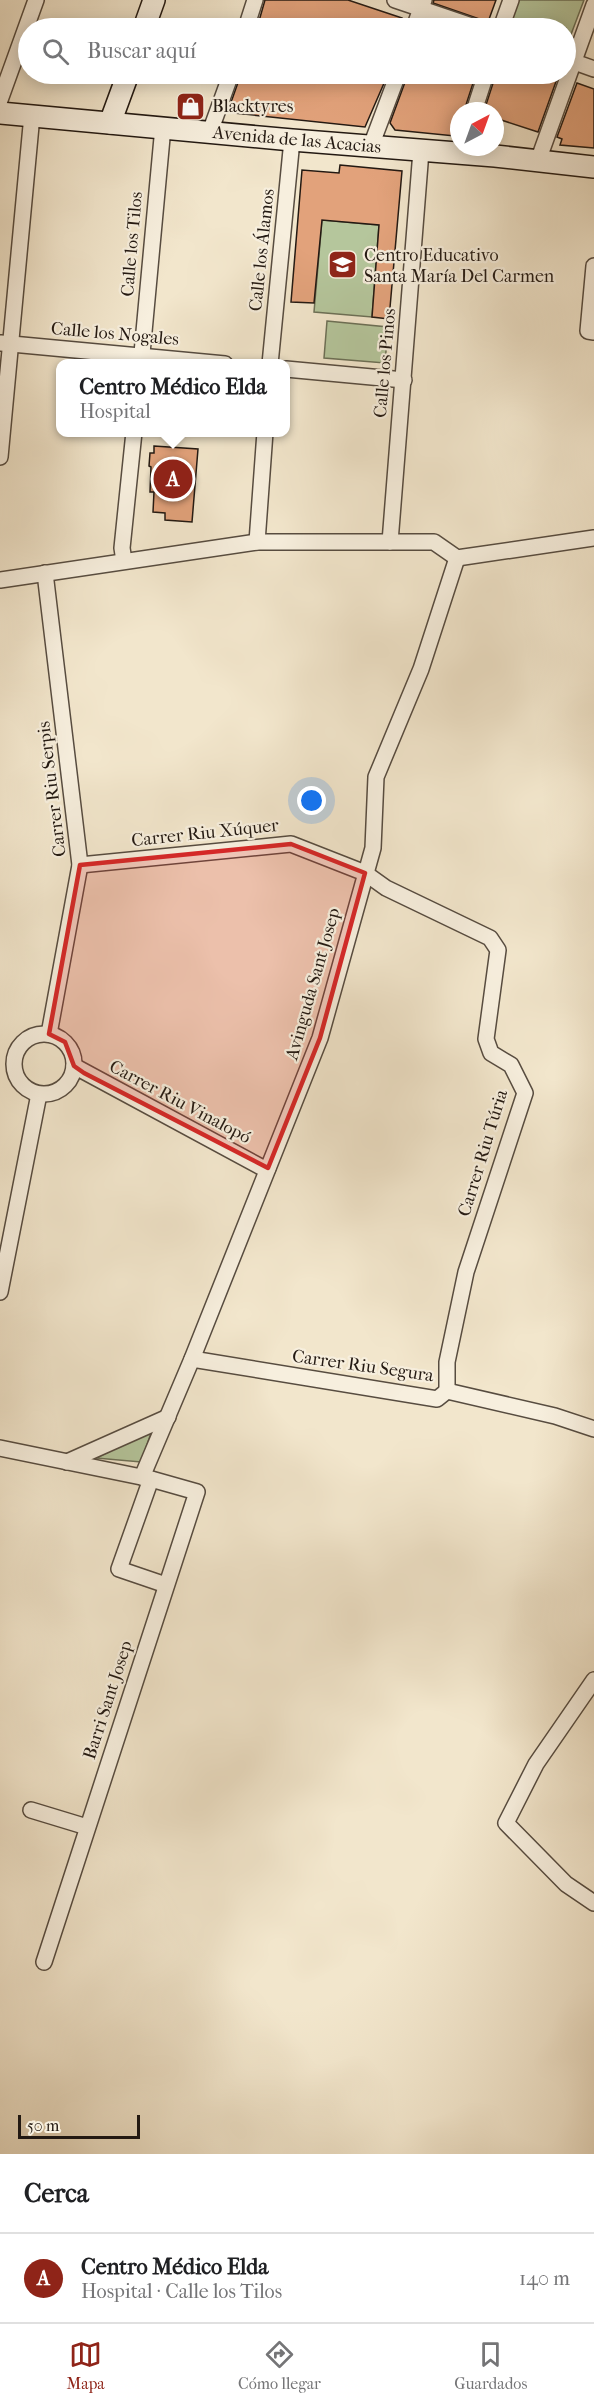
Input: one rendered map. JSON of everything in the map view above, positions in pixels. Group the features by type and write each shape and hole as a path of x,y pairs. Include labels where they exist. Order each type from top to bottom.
{"street":[{"path":"30,18 36,0"},
{"path":"148,18 154,0"},
{"path":"249,18 255,0"},
{"path":"395,0 423,4 455,18"},
{"path":"505,18 511,0"},
{"path":"576,45 594,5"},
{"path":"0,100 18,50"},
{"path":"576,63 594,69"},
{"path":"110,123 124,84"},
{"path":"210,132 227,84"},
{"path":"372,146 394,84"},
{"path":"477,102 483,84"},
{"path":"537,161 561,84"},
{"name":"Avenida de las Acacias","path":"0,113 421,151 450,150"},
{"path":"0,457 5,343 32,116"},
{"name":"Calle los Tilos","path":"141,359 163,127"},
{"name":"Calle los Álamos","path":"270,359 292,140"},
{"name":"Calle los Pinos","path":"390,542 421,151"},
{"name":"Avenida de las Acacias","path":"502,156 594,167"},
{"path":"594,266 588,331 594,332"},
{"name":"Calle los Nogales","path":"5,343 133,359"},
{"path":"290,369 404,380"},
{"path":"124,561 122,548 133,437"},
{"path":"257,542 265,437"},
{"path":"0,580 257,542 434,542 457,558 594,538"},
{"name":"Avinguda Sant Josep","path":"146,1478 168,1417 320,1038 364,873 373,848 376,777 421,669 457,558"},
{"name":"Carrer Riu Serpis","path":"45,573 80,865 49,1034"},
{"name":"Carrer Riu Xúquer","path":"80,865 291,844 364,873"},
{"name":"Carrer Riu Túria","path":"364,873 386,888 490,938 498,950 486,1039 491,1053 511,1065 525,1093 466,1272 447,1362 447,1391"},
{"path":"49,1034 65,1042 74,1057 74,1066 66,1084 49,1094 39,1094 30,1091 17,1077 7,1058 30,1037 49,1034"},
{"name":"Carrer Riu Vinalopó","path":"74,1066 261,1167 268,1168"},
{"path":"0,1292 39,1094"},
{"name":"Carrer Riu Segura","path":"192,1359 437,1399 447,1391 555,1416 594,1429"},
{"path":"67,1462 168,1417"},
{"path":"0,1448 146,1478 119,1569 166,1584"},
{"name":"Barri Sant Josep","path":"44,1962 197,1492 146,1478"},
{"path":"594,1680 536,1764 506,1823 566,1884 594,1903"},
{"path":"31,1810 87,1827"}],"highlighted area":[{"path":"291,844 365,873 320,1038 268,1168 84,1073 74,1066 65,1042 49,1034 80,865"}],"green space":[{"path":"518,0 584,0 576,21 576,18 510,18"},
{"path":"322,220 379,225 372,317 314,312"},
{"path":"327,321 388,327 385,363 324,358"},
{"path":"152,1430 141,1462 96,1458"}],"building":[{"path":"265,0 348,0 402,18 260,18"},
{"path":"434,0 496,0 489,18 476,18 433,3"},
{"path":"577,83 594,89 594,148 560,145 562,139 557,137"},
{"path":"237,84 384,84 365,127 234,113 229,108"},
{"path":"404,84 473,84 467,102 450,102 450,136 395,130 390,123"},
{"path":"493,84 555,84 538,132 504,121 504,102 487,102"},
{"path":"340,165 402,171 389,319 372,317 379,225 322,220 314,303 291,302 302,170 339,173"},
{"path":"154,446 198,449 192,522 165,520 165,513 153,512 154,492 150,492 151,467 149,466 150,453 154,453"}],"place":[{"name":"Blacktyres","path":"191,106"},
{"name":"Centro Educativo Santa María Del Carmen","path":"343,265"},
{"name":"Centro Médico Elda","path":"173,479"}]}
